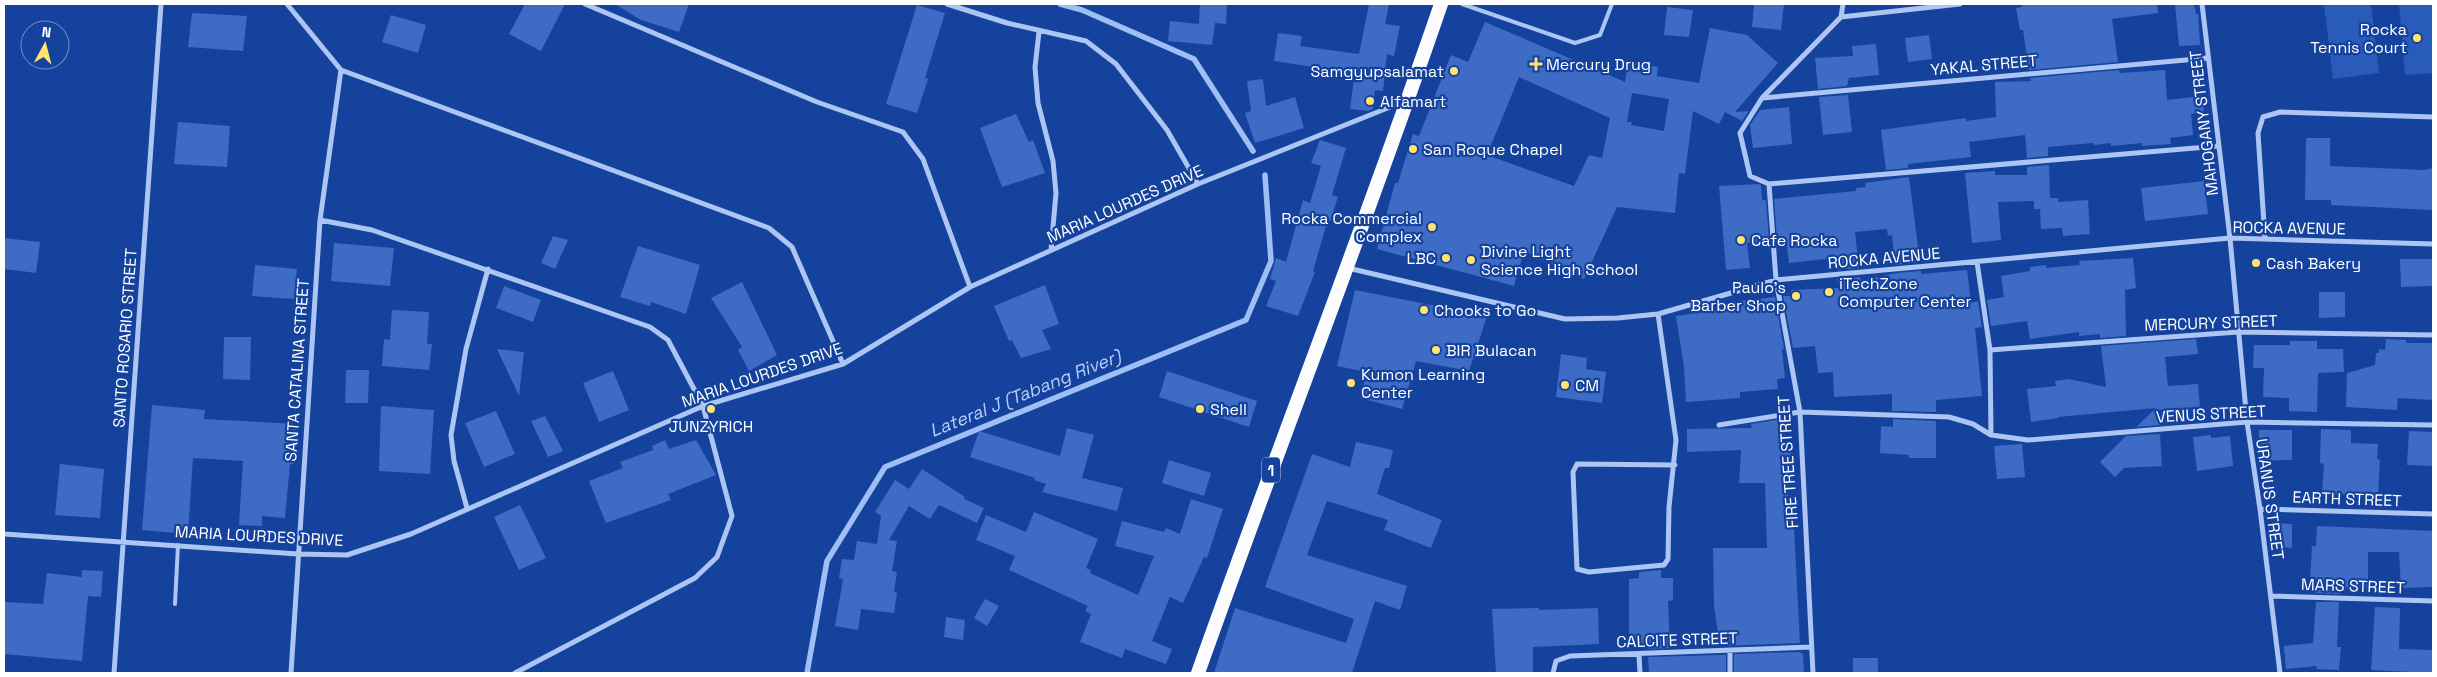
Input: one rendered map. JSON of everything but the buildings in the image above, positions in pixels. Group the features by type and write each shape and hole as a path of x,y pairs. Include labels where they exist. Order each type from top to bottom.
{"highway":[{"name":"1","path":"1198,673 1261,494 1348,268 1440,4"}],"street":[{"name":"SANTO ROSARIO STREET","path":"114,673 161,4"},
{"path":"287,4 341,70 770,228 792,247 843,364"},
{"path":"585,4 817,102 903,132 923,159 970,286"},
{"path":"947,4 1039,32 1086,41 1116,64 1167,130 1198,184"},
{"path":"1843,4 1841,18 1762,98 1740,133 1750,176 1769,184 2219,146"},
{"path":"1841,18 1960,4"},
{"name":"MAHOGANY STREET","path":"2202,4 2230,238"},
{"path":"1039,32 1035,67 1038,103 1053,162 1056,193 1051,250"},
{"name":"YAKAL STREET","path":"1762,98 2208,58"},
{"name":"SANTA CATALINA STREET","path":"291,673 320,220 341,70"},
{"name":"MARIA LOURDES DRIVE","path":"4,534 298,554 347,555 411,534 702,406 843,364 970,286 1198,184 1408,100"},
{"path":"2265,240 2258,133 2263,117 2280,112 2433,116"},
{"name":"FIRE TREE STREET","path":"1769,184 1776,280 1800,412 1813,673"},
{"path":"320,220 372,230 650,327 668,340 702,406 732,516 718,557 695,578 515,673"},
{"name":"ROCKA AVENUE","path":"1348,268 1565,319 1618,318 1658,314 1776,280 2230,238 2433,244"},
{"name":"URANUS STREET","path":"2230,238 2247,422 2260,509 2280,673"},
{"path":"1977,262 1990,350 1991,435"},
{"path":"467,508 454,461 451,435 466,349 488,270"},
{"path":"1658,314 1675,423 1675,465 1669,507 1668,559 1664,566 1589,572 1577,569 1573,472 1577,464 1675,465"},
{"name":"MERCURY STREET","path":"1990,350 2238,332 2433,335"},
{"path":"1719,425 1800,412 1948,417 1973,424 1991,435"},
{"name":"VENUS STREET","path":"1991,435 2028,440 2247,422 2433,425"},
{"name":"EARTH STREET","path":"2260,509 2433,514"},
{"name":"MARS STREET","path":"2271,596 2433,601"},
{"name":"CALCITE STREET","path":"1553,673 1556,661 1570,656 1811,647"},
{"path":"1730,650 1730,673"},
{"path":"1639,654 1640,673"}],"lane":[{"path":"1462,4 1575,43 1600,35 1612,4"},
{"path":"175,604 178,545"}],"shaded area":[{"path":"2324,4 2371,4 2379,73 2333,79"},
{"name":"Rocka Tennis Court","path":"2399,4 2433,4 2433,73 2405,75"}],"waterway":[{"name":"Lateral J (Tabang River)","path":"1060,4 1082,10 1194,59 1253,151"},
{"name":"Lateral J (Tabang River)","path":"807,673 827,561 885,467 1246,320 1271,261 1265,175"}],"place":[{"name":"Rocka Tennis Court","path":"2417,38"},
{"name":"Mercury Drug","path":"1536,64"},
{"name":"Samgyupsalamat","path":"1454,71"},
{"name":"Alfamart","path":"1370,101"},
{"name":"San Roque Chapel","path":"1413,149"},
{"name":"Rocka Commercial Complex","path":"1432,227"},
{"name":"Cafe Rocka","path":"1741,240"},
{"name":"LBC","path":"1446,258"},
{"name":"Divine Light Science High School","path":"1471,260"},
{"name":"Cash Bakery","path":"2256,263"},
{"name":"iTechZone Computer Center","path":"1829,292"},
{"name":"Paulo's Barber Shop","path":"1796,296"},
{"name":"Chooks to Go","path":"1424,310"},
{"name":"BIR Bulacan","path":"1436,350"},
{"name":"Kumon Learning Center","path":"1351,383"},
{"name":"CM","path":"1565,385"},
{"name":"JUNZYRICH","path":"711,409"},
{"name":"Shell","path":"1200,409"}]}
